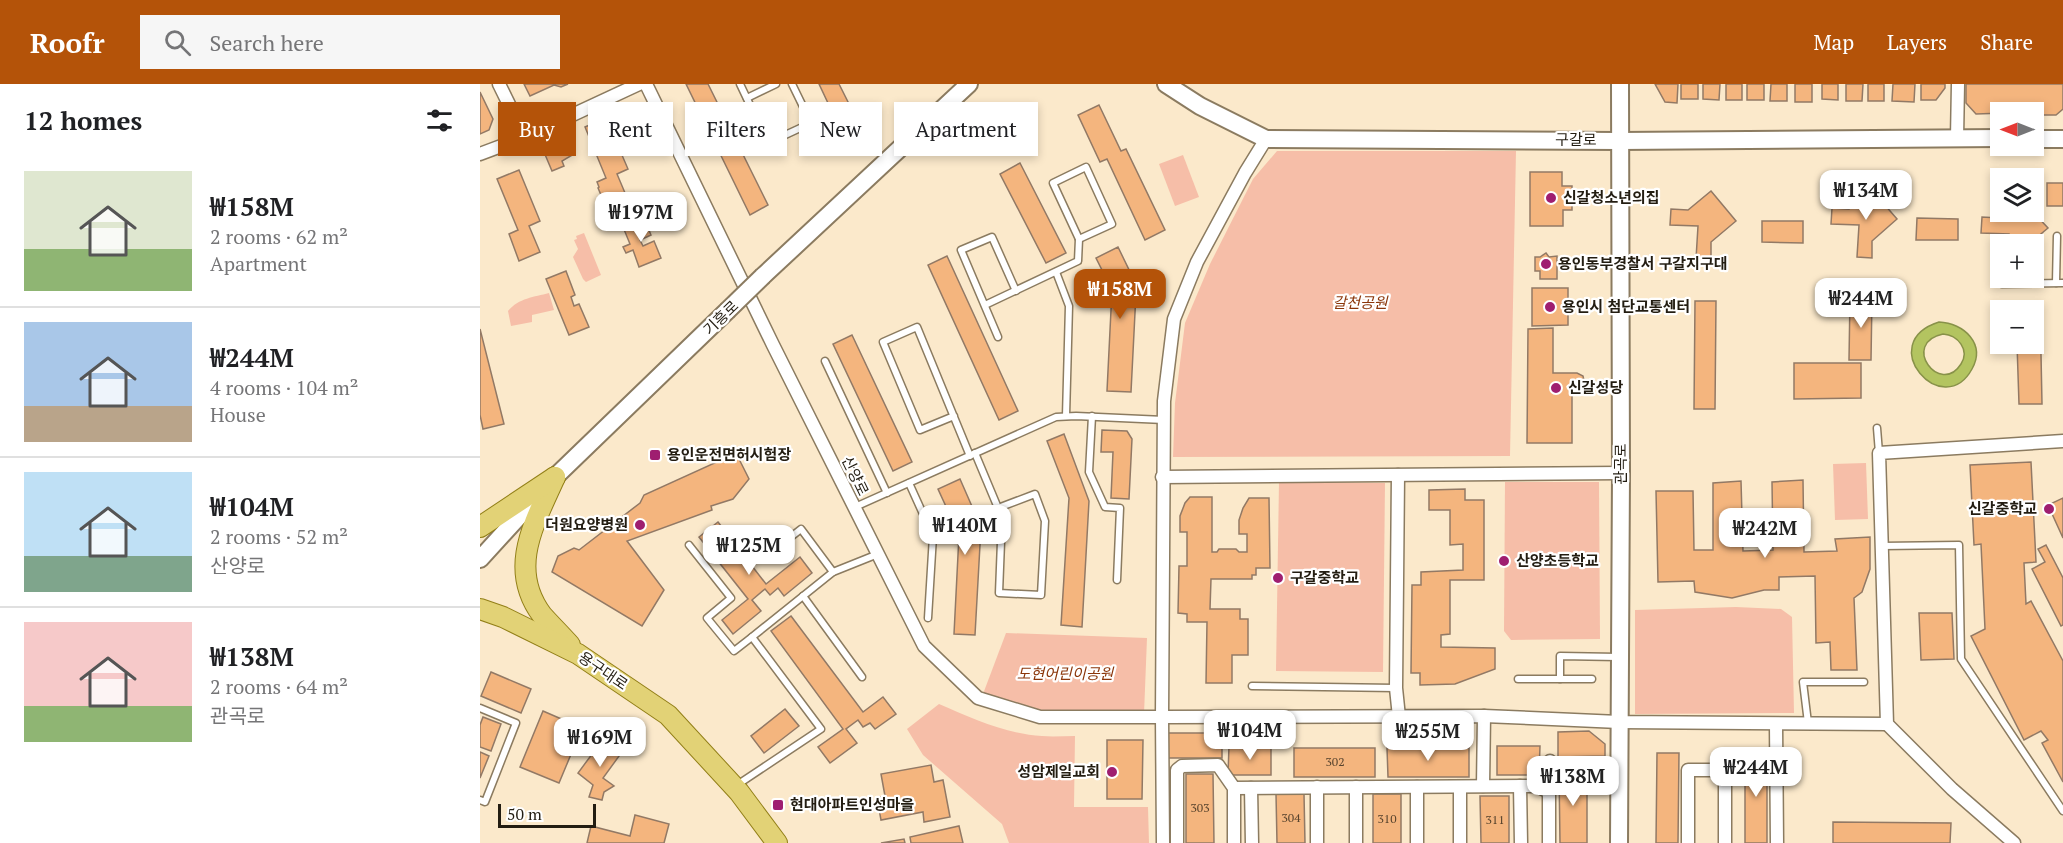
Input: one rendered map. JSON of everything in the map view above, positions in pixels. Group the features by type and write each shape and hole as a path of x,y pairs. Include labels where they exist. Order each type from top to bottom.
{"main road":[{"path":"480,527 555,477"},
{"path":"555,477 530,532 524,564 528,587 541,613 578,654"},
{"name":"용구대로","path":"480,609 503,617 578,654 668,715 735,787 777,843"}],"street":[{"path":"499,84 508,102"},
{"path":"576,113 639,84"},
{"name":"산양로","path":"646,84 924,646 978,698 1040,717 1484,716 1619,722 1887,724"},
{"name":"기흥로","path":"480,559 555,477 763,276 969,84"},
{"name":"구갈로","path":"1166,84 1216,115 1266,139 1620,141 1990,138"},
{"name":"관곡로","path":"1619,843 1620,84"},
{"path":"1957,138 1958,84"},
{"path":"1163,843 1162,477 1164,401 1174,319 1197,262 1266,139"},
{"path":"2044,139 2063,139"},
{"path":"480,154 498,147"},
{"path":"2014,843 1952,789 1887,724 1879,453 2063,441"},
{"path":"1162,477 1621,473"},
{"path":"1398,475 1396,688 1399,717"},
{"path":"1483,786 1484,716"},
{"path":"1776,724 1777,843"},
{"path":"1540,787 1550,782 1550,761"},
{"path":"1177,843 1176,770 1182,766 1218,765 1234,788 1234,843"},
{"path":"1688,843 1688,770 1725,770 1725,843"},
{"path":"1520,786 1521,843"},
{"path":"1356,787 1356,843"},
{"path":"1417,787 1417,843"},
{"path":"1460,787 1460,843"},
{"path":"1234,788 1540,787 1549,792 1550,843"},
{"path":"1251,788 1252,843"},
{"path":"1317,788 1317,843"}],"lane":[{"path":"740,84 768,143 811,123 792,84"},
{"path":"747,98 776,84"},
{"path":"985,305 1078,261 1079,239 1053,183 1086,167 1112,224 1079,239"},
{"path":"2044,283 2060,283 2057,236"},
{"path":"998,337 961,250 992,237 1016,291"},
{"path":"1056,272 1069,306 1066,416"},
{"path":"954,416 920,430 883,342 917,327 954,416 973,455 998,508 1002,516 999,593 1041,595 1045,522 1035,494 998,508"},
{"path":"825,362 887,493"},
{"path":"854,507 1056,417 1092,416 1164,420"},
{"path":"1092,416 1089,472 1105,507 1120,508 1117,579"},
{"path":"1877,428 1879,453"},
{"path":"909,483 933,536 928,618"},
{"path":"768,555 801,530 833,572"},
{"path":"689,545 731,598 707,618 734,651 833,572 878,555"},
{"path":"1881,546 1959,545 1961,658 2063,812"},
{"path":"803,596 862,677"},
{"path":"735,787 821,729 752,637"},
{"path":"1560,679 1560,656 1619,657"},
{"path":"1518,679 1592,679"},
{"path":"1808,723 1803,682 1864,682"},
{"path":"1252,686 1396,688"},
{"path":"480,708 516,723 485,802 480,800"}],"green space":[{"name":"갈천공원","path":"1277,151 1516,151 1510,456 1173,457 1175,403 1185,323 1210,264 1253,179"},
{"path":"1183,155 1199,197 1175,206 1159,164"},
{"path":"584,233 601,275 586,282 573,257 578,249 574,240 577,239 576,236"},
{"path":"549,293 554,310 532,315 532,322 511,326 508,311 512,307 527,299"},
{"path":"1866,463 1868,519 1835,520 1833,464"},
{"path":"1279,482 1385,483 1383,672 1276,671"},
{"path":"1505,482 1599,482 1600,639 1511,640 1504,631"},
{"path":"1736,607 1781,609 1792,617 1794,713 1635,714 1635,610"},
{"name":"도현어린이공원","path":"1006,633 1147,638 1144,714 1040,711 983,694"},
{"path":"939,704 1015,732 1029,735 1075,736 1074,807 1148,807 1149,843 1009,843 1002,824 923,755 907,729"}],"shaded area":[{"path":"1939,322 1957,326 1970,336 1976,351 1976,360 1972,369 1960,383 1945,387 1931,383 1920,373 1913,360 1912,346 1920,332","holes":["1943,334 1958,340 1964,354 1961,364 1952,373 1943,374 1928,365 1924,356 1925,347 1931,339"]}],"building":[{"path":"524,84 568,84 561,87 554,85 530,96"},
{"path":"686,84 708,84 717,102 695,102"},
{"path":"819,84 839,84 848,102 828,102"},
{"path":"1655,84 1678,84 1677,103 1665,102"},
{"path":"1681,84 1698,84 1698,99 1681,99"},
{"path":"1703,84 1720,84 1719,100 1703,99"},
{"path":"1726,84 1742,84 1742,100 1726,100"},
{"path":"1747,84 1764,84 1764,100 1747,100"},
{"path":"1771,84 1787,84 1787,101 1770,101"},
{"path":"1795,84 1812,84 1812,102 1795,102"},
{"path":"1822,84 1838,84 1838,100 1822,99"},
{"path":"1846,84 1863,84 1862,101 1846,101"},
{"path":"1868,84 1884,84 1884,101 1868,101"},
{"path":"1893,84 1915,84 1914,102 1892,101"},
{"path":"1921,84 1945,84 1945,88 1936,100 1921,100"},
{"path":"1966,84 2063,84 2063,109 2056,115 2044,115 2044,102 1990,102 1990,114 1976,114 1966,103"},
{"path":"480,92 493,119 489,130 480,134"},
{"path":"1099,105 1121,151 1126,149 1165,230 1145,240 1107,159 1100,162 1078,115"},
{"path":"546,156 571,156 562,161 564,166 552,171"},
{"path":"597,156 622,156 628,169 617,174 628,200 607,209 597,182 606,178"},
{"path":"721,156 744,156 768,205 750,215"},
{"path":"1020,163 1066,253 1046,263 1000,174"},
{"path":"519,170 540,221 529,226 540,252 519,261 509,234 518,230 497,179"},
{"name":"신갈청소년의집","path":"1530,172 1562,172 1562,186 1572,186 1572,210 1563,210 1563,226 1530,226"},
{"path":"2047,183 2063,183 2063,206 2047,206"},
{"path":"1871,189 1897,219 1872,241 1872,258 1857,257 1859,225 1831,224 1832,208 1849,209"},
{"path":"1711,191 1736,221 1711,242 1711,259 1696,259 1698,226 1670,225 1671,209 1688,210"},
{"path":"1982,217 1990,217 1990,222 2042,222 2048,228 2041,234 1981,233"},
{"path":"644,218 651,235 640,240 643,246 654,241 661,258 639,267 633,250 626,253 623,247 630,244 623,227"},
{"path":"1917,218 1958,219 1958,240 1916,240"},
{"path":"1762,221 1803,221 1803,243 1762,242"},
{"path":"1118,247 1133,278 1136,293 1131,392 1107,391 1112,290 1096,258"},
{"name":"용인동부경찰서 구갈지구대","path":"1546,253 1549,257 1557,256 1557,279 1540,279 1540,271 1535,271 1535,257"},
{"path":"947,256 1018,411 999,420 928,265"},
{"path":"566,271 575,295 571,297 574,306 579,304 589,327 569,335 546,279"},
{"name":"용인시 첨단교통센터","path":"1532,288 1568,288 1568,325 1532,326"},
{"path":"1850,298 1872,298 1871,360 1849,360"},
{"path":"1695,301 1716,301 1715,409 1694,409"},
{"name":"신갈성당","path":"1553,328 1553,373 1577,373 1583,376 1585,385 1583,391 1572,395 1572,443 1527,443 1528,329"},
{"path":"480,329 504,424 483,429 480,415"},
{"path":"852,335 912,462 893,471 833,344"},
{"path":"2017,354 2041,354 2042,404 2019,404"},
{"path":"1794,363 1861,363 1861,398 1794,399"},
{"path":"1102,430 1127,431 1132,439 1129,499 1111,498 1113,452 1101,452"},
{"path":"1064,434 1089,501 1082,627 1061,625 1069,498 1047,441"},
{"name":"더원요양병원","path":"732,455 738,457 749,479 733,499 711,506 712,510 627,541 664,590 642,626 552,572 558,556 574,548 579,550 640,503 644,495"},
{"path":"2031,462 2036,562 2024,563 2026,604 2031,601 2063,661 2063,782 2042,743 2048,740 2041,731 2024,740 1971,636 1985,629 1981,544 1974,545 1970,465"},
{"path":"960,479 981,527 975,635 954,634 959,535 938,489"},
{"path":"1803,480 1804,552 1837,551 1835,539 1870,537 1870,569 1862,592 1854,598 1857,670 1831,670 1830,642 1816,643 1815,576 1779,577 1779,590 1764,590 1732,598 1695,592 1694,581 1658,582 1656,491 1693,491 1694,550 1713,550 1713,483 1741,481 1743,551 1773,550 1772,482"},
{"path":"1465,489 1465,500 1484,500 1484,580 1450,580 1450,634 1441,635 1441,647 1495,648 1495,669 1455,684 1420,685 1420,673 1411,673 1412,585 1421,585 1421,572 1463,570 1463,544 1450,545 1450,510 1429,510 1429,490"},
{"path":"1190,497 1212,497 1212,552 1217,552 1219,549 1236,549 1239,552 1247,552 1247,534 1239,534 1239,520 1243,508 1249,498 1269,498 1270,568 1256,568 1256,575 1252,575 1252,579 1211,579 1210,609 1240,609 1240,619 1248,619 1248,655 1232,655 1232,683 1206,683 1207,622 1187,622 1187,614 1178,613 1179,566 1187,566 1187,532 1180,532 1180,516"},
{"path":"2063,498 2063,538 2048,505"},
{"path":"718,522 766,584 800,557 812,573 784,596 778,588 770,595 765,589 752,600 761,611 733,634 722,620 748,599 699,537"},
{"path":"2046,545 2063,578 2063,625 2061,626 2032,569 2045,562 2038,549"},
{"path":"1919,613 1952,613 1954,659 1921,660"},
{"path":"791,616 863,712 883,697 896,714 875,729 870,723 863,727 858,720 846,729 857,743 830,763 818,747 843,729 771,631"},
{"path":"491,672 531,689 521,713 481,696"},
{"path":"785,709 799,726 764,753 751,736"},
{"path":"543,711 582,728 559,783 520,767"},
{"path":"483,717 501,724 491,751 480,747 480,725"},
{"path":"1589,731 1605,744 1605,756 1558,757 1558,732"},
{"path":"1168,733 1222,733 1222,758 1168,758"},
{"path":"604,738 622,752 603,778 614,786 604,792 602,800 589,797 593,785 578,773"},
{"path":"1107,740 1143,740 1142,799 1107,799"},
{"path":"1229,746 1271,746 1271,775 1228,775"},
{"path":"1497,746 1540,746 1539,775 1497,775"},
{"path":"1294,748 1375,748 1375,777 1294,777"},
{"path":"1387,748 1469,748 1469,777 1388,777"},
{"path":"480,752 489,756 480,778"},
{"path":"1657,753 1679,753 1678,843 1656,843"},
{"path":"1745,753 1767,753 1767,843 1745,843"},
{"path":"931,765 934,782 943,780 950,817 924,822 923,812 881,820 877,798 885,796 881,774"},
{"path":"1559,771 1587,771 1587,843 1560,843"},
{"path":"1186,774 1213,774 1214,843 1186,843"},
{"path":"1276,794 1304,794 1305,843 1277,843"},
{"path":"1373,794 1401,794 1401,843 1373,843"},
{"path":"1480,796 1509,796 1509,843 1481,843"},
{"path":"635,815 669,824 664,843 587,843 591,826 630,836"},
{"path":"1833,822 1951,823 1950,843 1833,843"},
{"path":"959,826 963,843 911,843 910,837"},
{"path":"904,839 905,843 881,843"}],"place":[{"name":"신갈청소년의집","path":"1551,198"},
{"name":"용인동부경찰서 구갈지구대","path":"1546,264"},
{"name":"용인시 첨단교통센터","path":"1550,307"},
{"name":"신갈성당","path":"1556,388"},
{"name":"용인운전면허시험장","path":"655,455"},
{"name":"신갈중학교","path":"2049,509"},
{"name":"더원요양병원","path":"640,525"},
{"name":"산양초등학교","path":"1504,561"},
{"name":"구갈중학교","path":"1278,578"},
{"name":"성암제일교회","path":"1112,772"},
{"name":"현대아파트인성마을","path":"778,805"}]}
